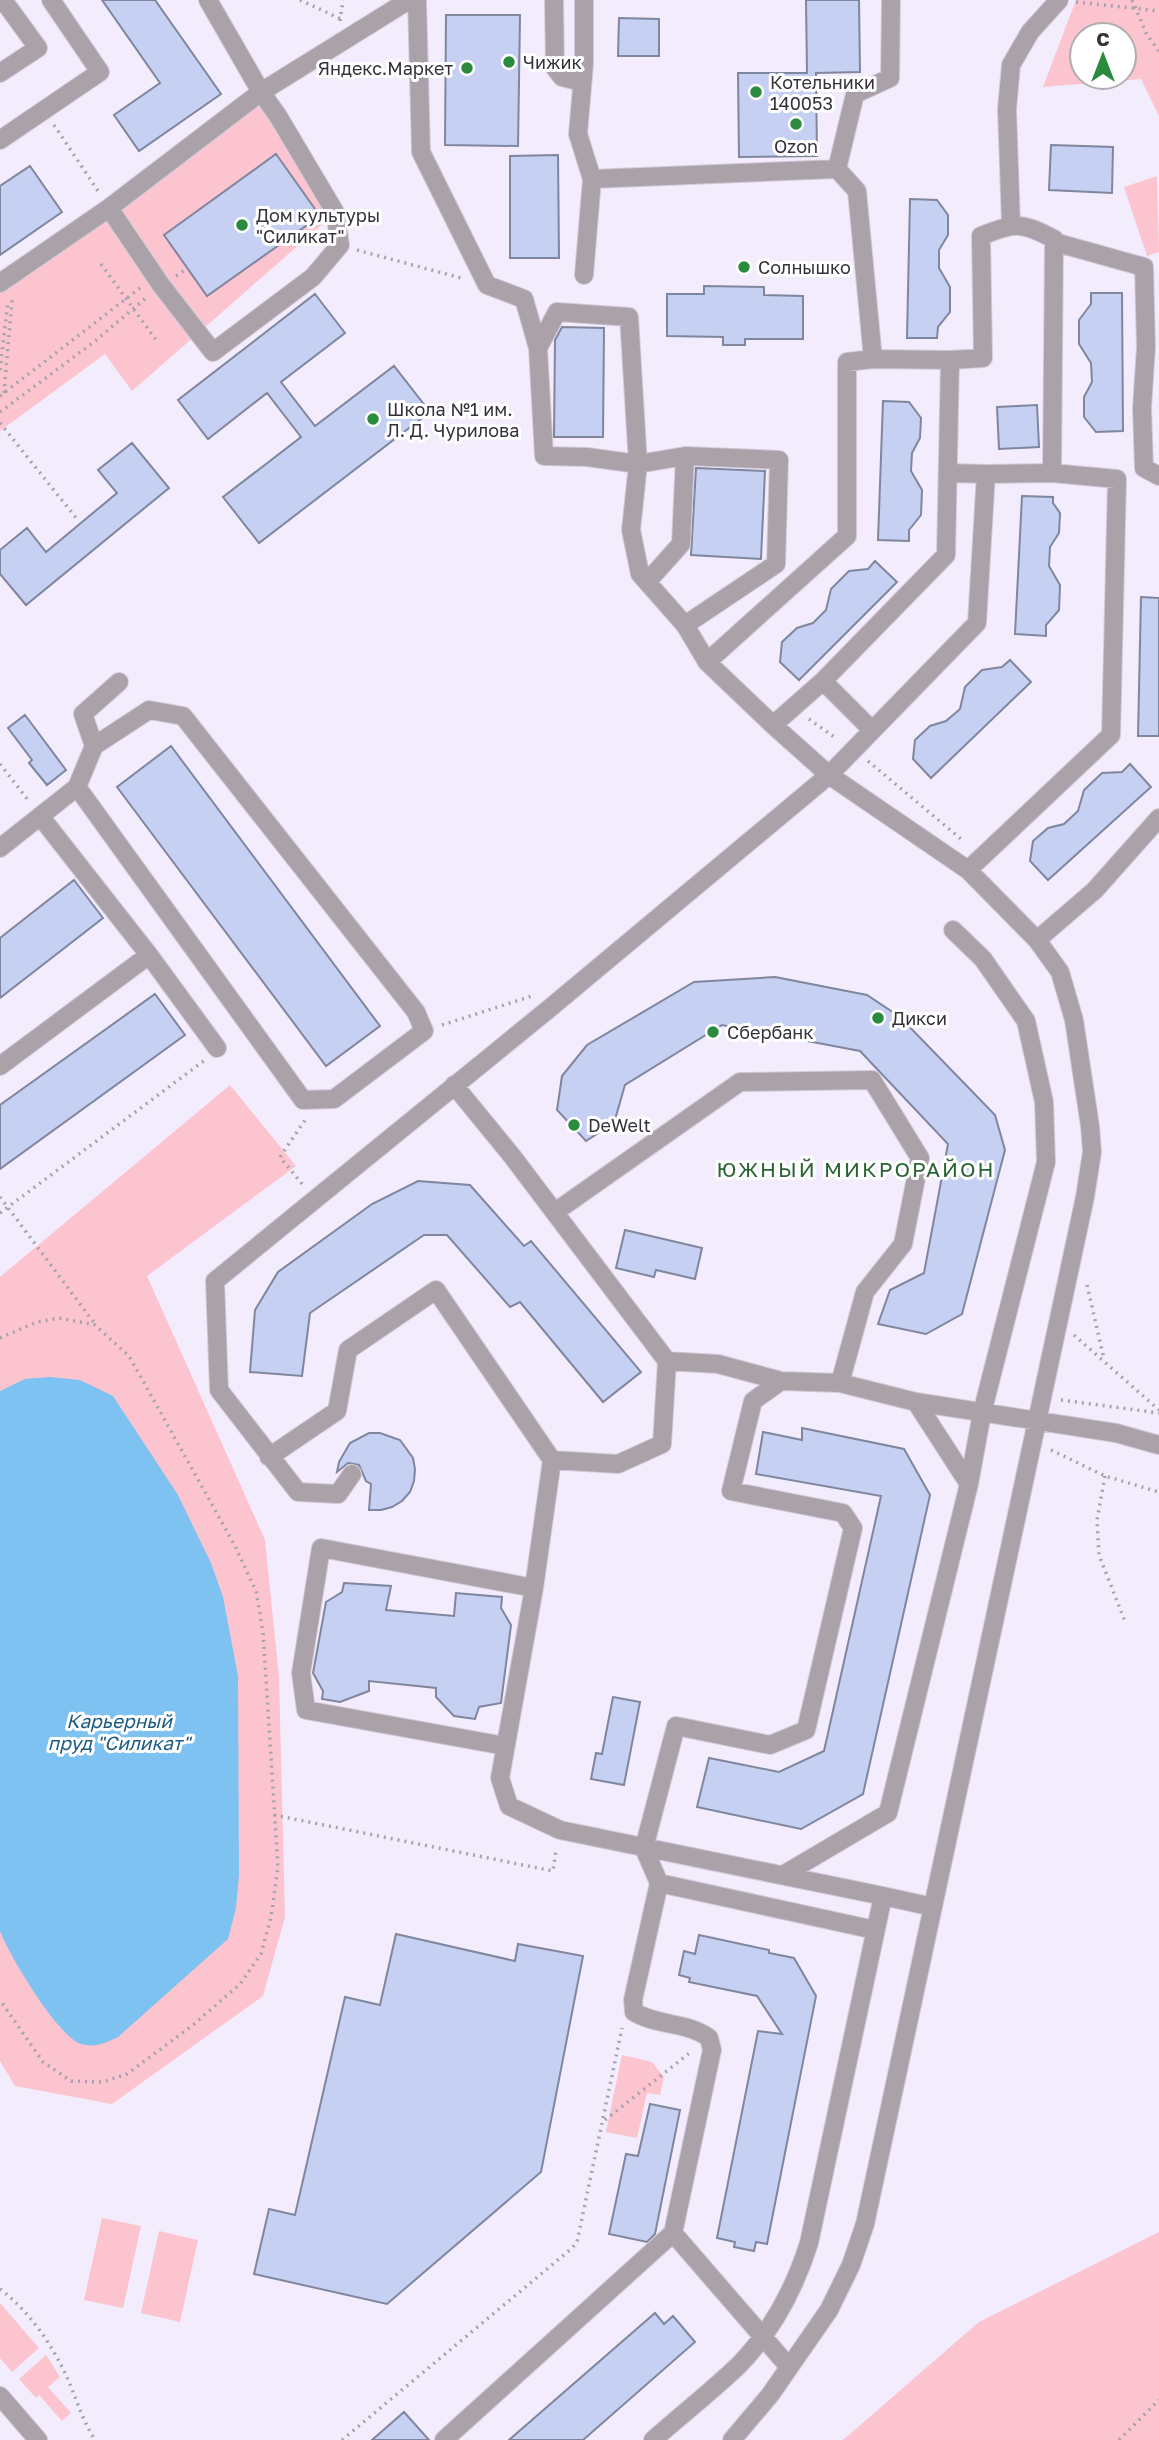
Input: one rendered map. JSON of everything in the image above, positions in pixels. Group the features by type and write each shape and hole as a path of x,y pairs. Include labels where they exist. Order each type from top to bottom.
{"street":[{"path":"0,74 38,48 3,0"},
{"path":"0,141 100,72 51,0"},
{"path":"109,208 158,280 213,352 313,277 340,245 335,212 208,0"},
{"path":"4,286 261,92 410,0"},
{"path":"417,0 422,152 487,285 524,299 538,348 544,456 587,457 638,464 685,456 779,460 776,564 685,625"},
{"path":"584,0 578,134 592,179 584,275"},
{"path":"837,169 855,94 890,78 891,0"},
{"path":"554,1 555,68 562,77 582,82"},
{"path":"1011,225 1007,110 1011,65 1030,32 1065,1"},
{"path":"592,179 837,169 858,191 873,359"},
{"path":"707,662 846,536 846,362 873,359 984,358 981,236 1011,225 1031,227 1054,239 1052,473"},
{"path":"1054,242 1144,267 1144,468 1159,476"},
{"path":"538,348 557,312 629,317 638,464 631,530 640,574 685,625 707,662 773,725 829,775 968,870 1037,940 1060,972 1074,1020 1092,1152 1059,1321 865,2224 851,2265 829,2309 770,2395 732,2440"},
{"path":"773,725 823,681 946,555 950,360"},
{"path":"648,582 681,544 685,456"},
{"path":"949,473 1052,473 1117,479 1111,735 968,870"},
{"path":"352,1474 338,1494 298,1492 219,1390 215,1282 829,775 977,623 986,474"},
{"path":"823,681 872,730"},
{"path":"94,746 83,714 118,682"},
{"path":"0,848 77,787 94,746 149,710 183,716 416,1012 424,1031 334,1099 303,1100 77,787"},
{"path":"40,816 149,955 217,1048"},
{"path":"1037,940 1095,890 1159,818"},
{"path":"783,1875 888,1812 969,1484 982,1413 1046,1161 1044,1102 1026,1021 983,958 953,930"},
{"path":"0,1066 149,955"},
{"path":"555,1212 740,1082 872,1080 920,1158 903,1244 864,1292 840,1383"},
{"path":"454,1085 555,1212 667,1361 662,1444 618,1464 552,1460"},
{"path":"269,1457 337,1412 348,1350 436,1290 552,1460 534,1588 500,1778 509,1806 560,1830 933,1907"},
{"path":"667,1361 718,1364 781,1381 840,1383 916,1402 1116,1433 1159,1445"},
{"path":"444,2440 673,2233 712,2050 709,2038 701,2031 647,2020 634,2012 633,2000 659,1883 644,1848 676,1726 770,1745 806,1730 853,1528 843,1513 731,1491 753,1401 781,1381"},
{"path":"916,1402 969,1484"},
{"path":"505,1746 306,1710 301,1673 321,1548 534,1588"},
{"path":"659,1883 876,1930"},
{"path":"653,2440 739,2364 762,2336 799,2274 809,2243 883,1896"},
{"path":"673,2233 789,2367"},
{"path":"0,2396 38,2440"}],"path":[{"path":"300,0 341,19"},
{"path":"1132,0 1147,35 1159,51"},
{"path":"1065,1 1159,11"},
{"path":"44,110 109,208"},
{"path":"340,245 487,285"},
{"path":"101,264 156,340"},
{"path":"0,396 126,299 158,280"},
{"path":"0,412 94,342 133,309 158,280"},
{"path":"0,370 4,286"},
{"path":"0,423 77,519"},
{"path":"864,757 982,857"},
{"path":"0,764 40,816"},
{"path":"424,1031 536,994"},
{"path":"0,1213 200,1065 217,1048"},
{"path":"315,1199 280,1157 319,1099"},
{"path":"0,1197 95,1325 129,1356 234,1544 256,1591 263,1632 278,1867 271,1917 261,1954 240,1984 193,2025 127,2074 103,2082 71,2081 43,2062 0,2000"},
{"path":"1085,1280 1104,1361"},
{"path":"0,1338 37,1322 60,1318 95,1325"},
{"path":"1059,1321 1159,1411"},
{"path":"1042,1397 1159,1411"},
{"path":"1033,1442 1105,1476 1159,1492"},
{"path":"1105,1476 1097,1520 1100,1555 1126,1624"},
{"path":"274,1815 553,1871"},
{"path":"342,2440 571,2249 581,2232 622,2028 634,2012"},
{"path":"603,2122 709,2038"},
{"path":"0,2288 27,2314 45,2339 65,2372 85,2423 95,2440"},
{"path":"1119,2440 1159,2400"}],"shaded area":[{"path":"1076,0 1159,0 1159,116 1141,79 1138,79 1138,21 1068,21"},
{"path":"1068,21 1068,85 1043,87"},
{"path":"259,100 333,215 132,391 105,354 0,431 0,289"},
{"path":"1157,176 1159,252 1147,256 1124,187"},
{"path":"230,1085 296,1166 147,1276 265,1540 279,1677 285,1917 263,1996 112,2104 15,2086 0,2061 0,1277"},
{"path":"622,2055 652,2062 664,2077 660,2095 647,2093 637,2138 606,2132"},
{"path":"102,2218 141,2226 123,2308 84,2300"},
{"path":"159,2231 198,2240 180,2322 141,2313"},
{"path":"1159,2232 1159,2440 843,2440 979,2322"},
{"path":"0,2303 39,2348 12,2372 0,2358"},
{"path":"46,2355 60,2377 48,2387 71,2413 62,2421 39,2395 36,2398 19,2379"}],"water":[{"name":"Карьерный пруд \"Силикат\"","path":"50,1377 80,1380 113,1396 178,1495 211,1563 223,1597 238,1676 239,1875 236,1908 228,1939 118,2037 95,2045 81,2044 60,2027 13,1958 0,1931 0,1391 25,1379"}],"building":[{"path":"102,0 155,0 221,94 139,151 114,115 160,83"},
{"path":"806,0 859,0 860,72 816,73 817,156 739,157 738,73 807,73"},
{"path":"446,15 520,15 518,146 445,145"},
{"path":"619,18 659,19 659,56 618,56"},
{"path":"1051,145 1113,147 1112,193 1049,190"},
{"name":"Дом культуры \"Силикат\"","path":"276,154 320,216 207,296 164,235"},
{"path":"558,155 559,258 510,258 510,156"},
{"path":"30,166 62,212 0,255 0,186"},
{"path":"910,199 937,200 948,215 948,235 939,250 939,268 950,287 950,312 938,327 937,338 907,338"},
{"path":"704,286 764,287 764,295 803,296 803,339 745,339 745,345 723,345 723,337 667,336 667,294 704,294"},
{"path":"1091,293 1122,293 1123,431 1096,432 1084,417 1084,397 1092,382 1091,363 1079,344 1079,320 1091,304"},
{"name":"Школа №1 им. Л. Д. Чурилова","path":"315,294 345,333 281,382 315,426 394,366 430,412 259,543 223,497 301,437 267,393 208,439 178,400"},
{"path":"562,327 604,328 603,437 554,437 555,340"},
{"path":"883,401 909,402 921,418 920,438 912,453 911,471 922,490 921,515 909,530 909,541 878,540"},
{"path":"1037,405 1039,447 999,449 997,407"},
{"path":"132,443 169,488 26,605 0,574 0,550 27,528 46,552 117,493 98,470"},
{"path":"696,468 765,471 761,559 691,555"},
{"path":"1022,496 1053,497 1053,503 1060,513 1059,533 1050,547 1049,566 1060,585 1059,610 1046,625 1046,636 1015,634"},
{"path":"875,561 897,582 799,680 780,662 782,642 797,628 813,623 826,610 831,589 849,571 868,569"},
{"path":"1141,597 1159,598 1159,736 1138,736"},
{"path":"1010,660 1031,682 931,778 913,759 915,740 930,726 946,721 960,709 965,687 982,670 1002,667"},
{"path":"25,715 66,770 47,785 29,763 32,760 8,728"},
{"path":"171,746 380,1026 326,1066 117,787"},
{"path":"1130,764 1151,787 1048,880 1030,861 1033,841 1048,828 1064,824 1078,811 1084,790 1102,773 1122,772"},
{"path":"74,880 103,918 0,998 0,938"},
{"path":"775,977 867,995 900,1017 995,1115 1005,1150 962,1314 926,1334 878,1324 890,1290 924,1273 948,1144 860,1051 722,1025 625,1085 614,1123 586,1141 557,1110 562,1076 587,1045 694,982"},
{"path":"155,994 185,1035 0,1169 0,1105"},
{"path":"418,1181 470,1185 524,1246 531,1241 641,1372 603,1402 520,1302 510,1307 447,1235 424,1235 310,1313 302,1376 250,1372 255,1310 278,1272 372,1204"},
{"path":"625,1230 702,1248 695,1279 656,1270 654,1277 616,1268"},
{"path":"802,1428 904,1449 930,1495 863,1794 801,1829 697,1807 709,1758 779,1772 824,1751 881,1496 756,1474 763,1432 802,1440"},
{"path":"369,1433 380,1433 400,1440 413,1458 415,1469 410,1492 402,1501 381,1510 369,1510 371,1484 366,1481 359,1465 348,1463 337,1472 339,1462 350,1443"},
{"path":"344,1583 391,1586 386,1610 454,1616 456,1593 502,1597 501,1608 511,1625 501,1703 479,1707 475,1719 454,1716 436,1697 436,1688 369,1681 369,1691 340,1702 322,1699 323,1691 313,1673 326,1602 342,1592"},
{"path":"613,1697 640,1702 624,1785 591,1779 596,1753 602,1754"},
{"path":"396,1934 515,1961 518,1944 583,1956 541,2172 387,2304 254,2274 269,2209 295,2215 345,1997 380,2005"},
{"path":"699,1935 794,1958 816,1996 767,2244 756,2242 754,2251 734,2247 735,2242 717,2238 758,2031 782,2034 757,1996 689,1982 690,1978 679,1975 684,1951 695,1954"},
{"path":"650,2104 680,2110 655,2234 647,2242 609,2234 626,2154 638,2156"},
{"path":"655,2313 664,2324 673,2316 695,2342 583,2440 509,2440"},
{"path":"404,2412 429,2440 372,2440"}],"place":[{"name":"Чижик","path":"509,62"},
{"name":"Яндекс.Маркет","path":"467,68"},
{"name":"Котельники 140053","path":"756,92"},
{"name":"Ozon","path":"796,124"},
{"name":"Дом культуры \"Силикат\"","path":"242,225"},
{"name":"Солнышко","path":"744,267"},
{"name":"Школа №1 им. Л. Д. Чурилова","path":"373,419"},
{"name":"Дикси","path":"878,1018"},
{"name":"Сбербанк","path":"713,1032"},
{"name":"DeWelt","path":"574,1125"}],"district":[{"name":"ЮЖНЫЙ МИКРОРАЙОН","path":"856,1169"}]}
